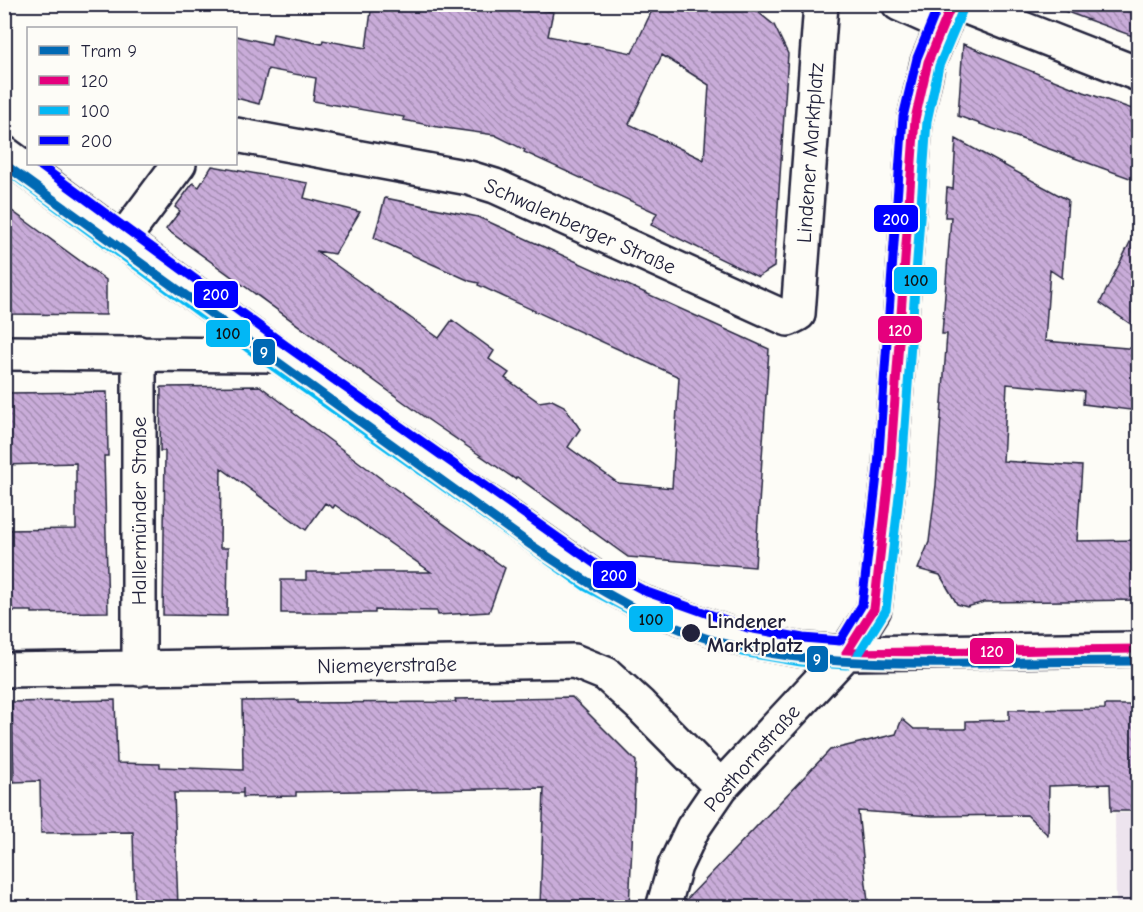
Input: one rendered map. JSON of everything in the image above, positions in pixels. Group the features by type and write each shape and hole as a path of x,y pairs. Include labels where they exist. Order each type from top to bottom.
{"street":[{"name":"Lindener Marktplatz","path":"776,314 788,319 798,314 821,4"},
{"path":"899,4 952,11 1138,75"},
{"path":"846,653 874,609 893,434 915,119 928,62 952,11"},
{"name":"Schwalenberger Straße","path":"237,135 469,178 495,186 776,314"},
{"path":"4,153 278,355 592,576 642,603 745,640 802,650 846,653 1138,649"},
{"path":"123,239 178,165"},
{"path":"4,353 278,355"},
{"name":"Hallermünder Straße","path":"139,353 139,669"},
{"name":"Posthornstraße","path":"663,908 675,866 693,828 721,787 846,653"},
{"name":"Niemeyerstraße","path":"4,670 574,661 606,675 640,705 721,787"}],"shaded area":[{"path":"1115,813 1138,813 1138,907 1116,907"}],"building":[{"path":"372,4 507,4 553,12 548,36 632,53 655,4 748,4 774,25 788,54 774,267 758,277 651,225 657,213 524,152 525,150 495,135 438,127 403,120 404,117 313,101 316,78 268,69 259,104 237,98 237,36 271,44 273,34 322,44 323,40 366,48","holes":["662,55 709,85 704,160 629,124"]},
{"path":"1057,4 1138,4 1138,38 1056,8"},
{"path":"963,44 1138,111 1138,181 958,116"},
{"path":"956,139 1068,200 1062,278 1050,270 1045,341 1138,349 1138,411 1083,404 1084,391 1007,384 1003,461 1082,466 1077,541 1138,540 1138,600 984,602 967,607 957,604 940,575 918,569 929,542 936,485 947,334 942,334 951,217 945,217 947,188 953,189"},
{"path":"212,166 308,183 304,198 360,212 335,254 316,251 439,338 452,320 494,351 489,359 509,373 505,378 539,402 552,400 564,406 580,429 568,447 618,483 672,488 679,377 478,285 479,283 374,238 385,198 478,217 769,349 755,567 628,557 517,477 515,479 427,419 166,229 180,211 175,207 193,183 199,187"},
{"path":"4,205 106,280 106,315 4,314 4,261 12,250 4,244"},
{"path":"1138,226 1138,329 1100,303"},
{"path":"260,386 383,480 505,568 489,612 438,615 437,611 375,610 375,613 281,613 281,580 306,580 306,572 431,572 335,505 333,508 325,503 306,530 221,468 220,548 228,548 227,616 163,615 165,451 160,451 161,387"},
{"path":"107,392 108,456 104,456 108,612 4,611 4,530 76,529 76,463 4,465 4,393"},
{"path":"572,697 636,761 629,908 540,908 544,788 296,792 296,796 243,797 243,793 174,793 178,907 135,908 133,832 41,833 40,781 14,782 12,702 115,700 117,763 243,770 242,701 456,702 455,699"},
{"path":"1105,705 1138,705 1138,811 1111,811 1110,784 1049,786 1048,835 1027,815 932,816 858,811 868,902 840,908 683,908 684,902 830,750 896,734 902,719 914,729 966,729 966,721 1009,720 1009,710 1105,709"}],"tram line":[{"name":"9","path":"4,164 531,545 608,594 669,625 724,644 795,657 831,660 939,663 1138,661"}],"transit line":[{"name":"200","path":"39,165 285,345 598,566 647,592 748,628 803,638 840,641 862,605 878,467 903,117 917,58 939,4"},
{"name":"120","path":"846,653 874,609 890,468 915,119 928,62 952,4"},
{"name":"100","path":"4,168 271,365 586,587 637,614 742,652 801,662 846,665 855,660 886,610 902,469 927,121 939,66 963,9"},
{"name":"120","path":"846,653 1138,649"}],"place":[{"name":"Lindener Marktplatz","path":"691,633"}]}
